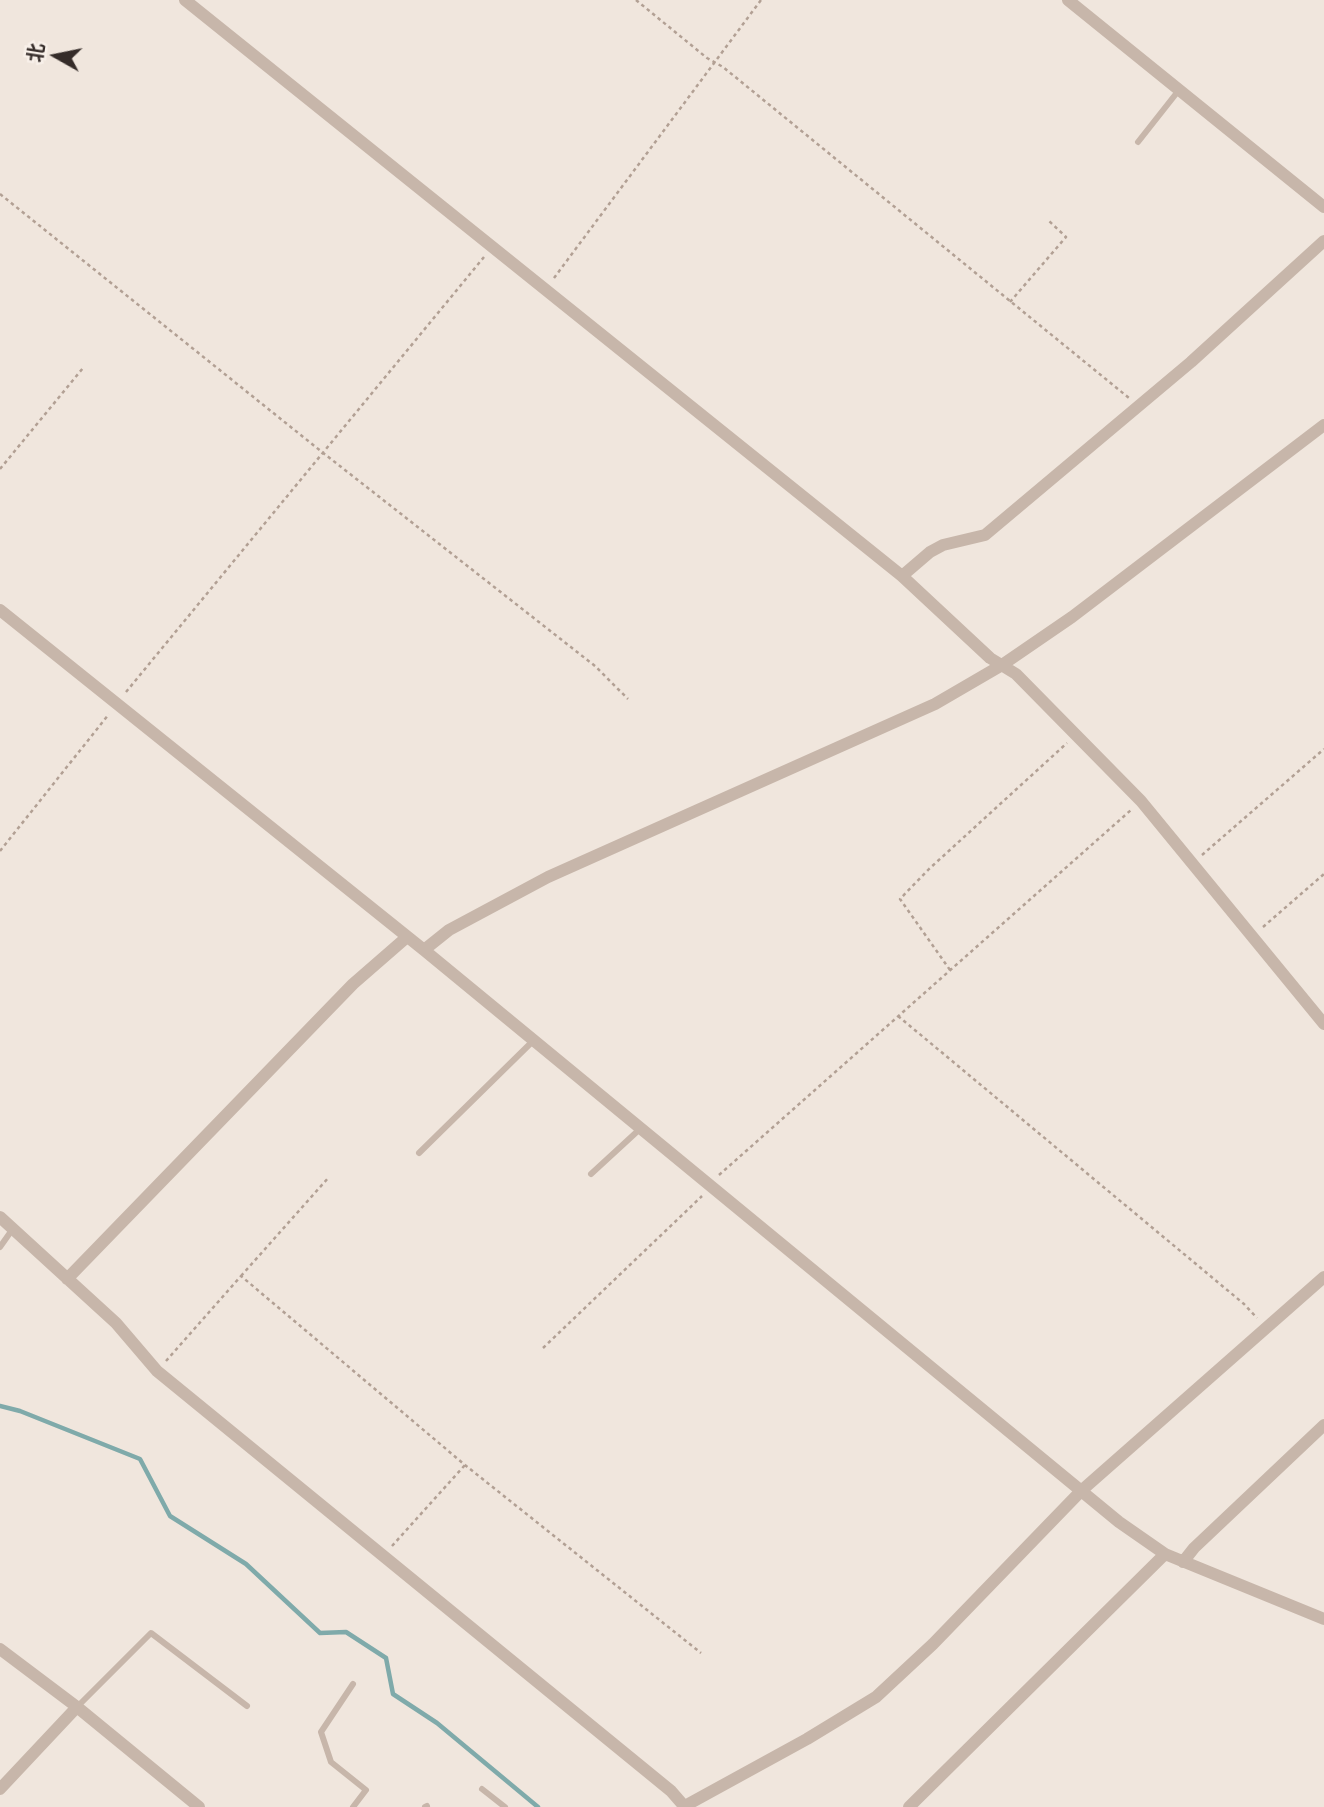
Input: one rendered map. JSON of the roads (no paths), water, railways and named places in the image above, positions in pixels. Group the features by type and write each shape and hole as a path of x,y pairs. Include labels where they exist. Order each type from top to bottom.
{"street":[{"path":"185,0 902,576 990,658 1016,674 1141,801 1324,1024"},
{"path":"1068,0 1324,207"},
{"path":"902,576 930,552 943,545 985,535 1268,294 1324,242"},
{"path":"424,950 449,930 548,877 935,704 1002,665 1072,617 1324,425"},
{"path":"0,610 424,950 1119,1522 1165,1554 1324,1619"},
{"path":"67,1279 353,984 407,937"},
{"path":"0,1217 116,1323 157,1371 671,1791 684,1807 876,1698 1084,1494 1324,1278"},
{"path":"1183,1562 1194,1548 1324,1425"},
{"path":"909,1807 1165,1554"},
{"path":"0,1649 77,1707 199,1807"},
{"path":"0,1789 77,1707"}],"lane":[{"path":"1138,142 1179,90"},
{"path":"419,1153 534,1040"},
{"path":"591,1174 641,1128"},
{"path":"0,1248 12,1230"},
{"path":"77,1707 151,1633 247,1706"},
{"path":"353,1684 321,1732 331,1762 366,1790 354,1807"},
{"path":"482,1788 505,1807"}],"waterway":[{"path":"0,1406 20,1411 140,1459 170,1516 246,1564 320,1633 346,1632 386,1658 393,1694 437,1723 538,1807"}]}
